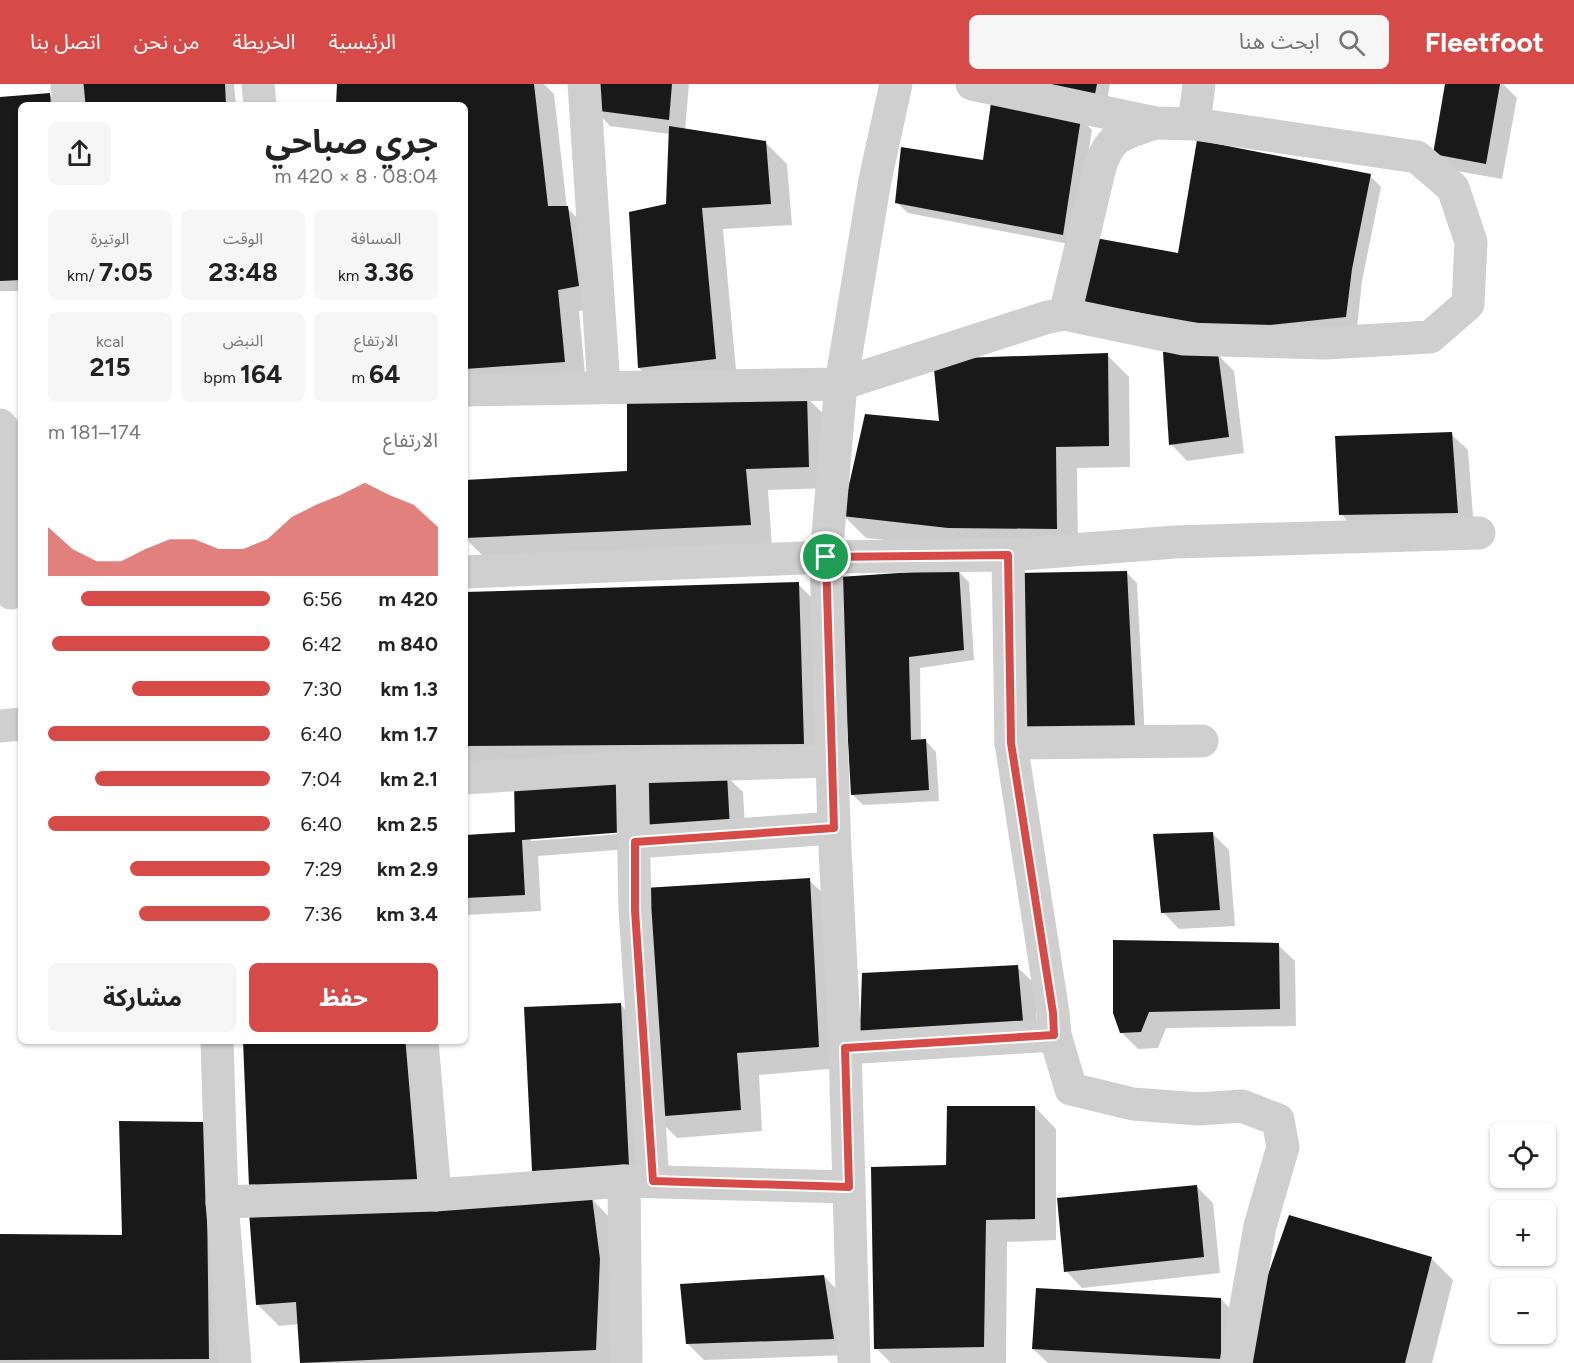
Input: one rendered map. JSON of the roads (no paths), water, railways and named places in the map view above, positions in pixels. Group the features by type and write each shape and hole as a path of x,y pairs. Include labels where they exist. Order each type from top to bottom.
{"street":[{"path":"67,84 69,102"},
{"path":"258,84 260,102"},
{"path":"584,84 604,387"},
{"path":"854,1363 845,1048 834,828 826,557 841,384 875,180 896,84"},
{"path":"468,390 841,384 1040,319 1065,314 1185,339 1325,343 1430,337 1468,304 1471,242 1453,188 1417,157 1194,124 1155,123 972,84"},
{"path":"1194,124 1199,84"},
{"path":"1065,314 1100,167 1108,146 1118,137 1155,123"},
{"path":"11,434 11,593"},
{"path":"468,572 826,557 1008,555 1175,542 1479,533"},
{"path":"1008,555 1011,743 1053,1013 1054,1035 1071,1089 1133,1104 1199,1109 1242,1106 1278,1120 1283,1147 1260,1226 1236,1363"},
{"path":"0,726 18,724"},
{"path":"1011,743 1202,741"},
{"path":"468,778 632,767 832,760"},
{"path":"626,1363 639,1181 632,767"},
{"path":"635,842 834,828"},
{"path":"845,1048 1054,1035"},
{"path":"217,1044 222,1202 235,1363"},
{"path":"422,1044 435,1195"},
{"path":"222,1202 435,1195 639,1181 849,1187"}]}
